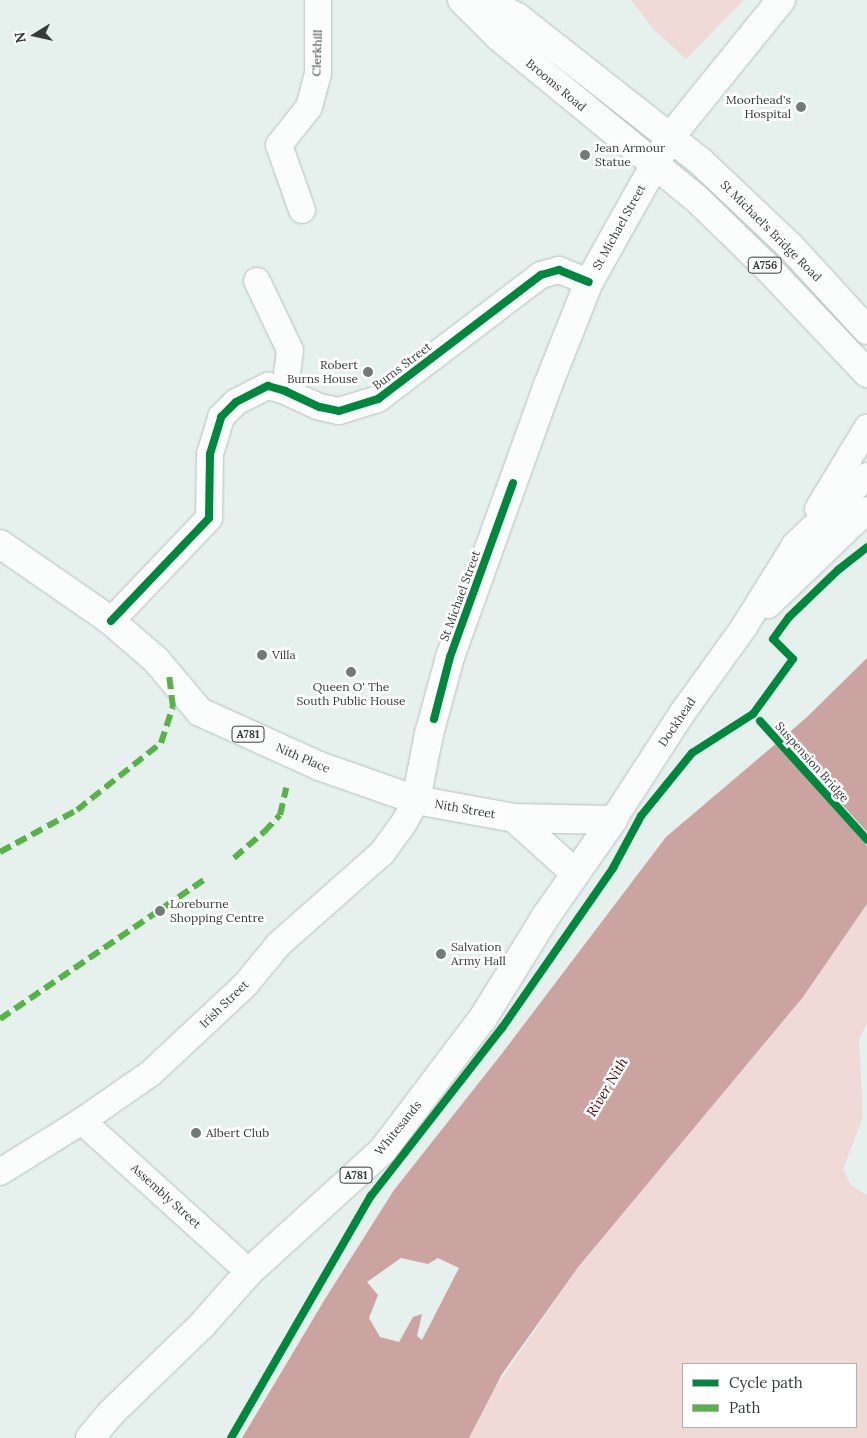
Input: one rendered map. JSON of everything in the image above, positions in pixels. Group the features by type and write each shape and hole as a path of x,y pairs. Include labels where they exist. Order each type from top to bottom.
{"main road":[{"name":"Brooms Road","path":"462,0 499,38 654,165"},
{"name":"A756","path":"485,0 517,17 671,136"},
{"name":"St Michael Street","path":"416,800 429,734 450,657 548,386 588,282 671,136 781,0"},
{"name":"St Michael's Bridge Road","path":"671,136 790,246 867,330"},
{"name":"A756","path":"654,165 696,198 766,265 867,373"},
{"name":"A781","path":"0,544 111,621"},
{"name":"Nith Place","path":"111,621 156,660 200,712 319,766 416,800"},
{"name":"Nith Street","path":"416,800 514,818 613,820"},
{"path":"514,818 575,873"},
{"name":"Whitesands","path":"90,1438 111,1413 202,1325 249,1272 383,1150 483,1018 575,873 613,820"}],"street":[{"name":"Clerkhill","path":"302,210 279,145 309,107 314,90 318,73 318,0"},
{"name":"Burns Street","path":"111,621 208,518 210,454 220,417 236,402 268,386 285,391 320,407 339,411 378,399 541,275 559,270 588,282"},
{"path":"257,281 290,350 285,391"},
{"path":"794,545 867,428"},
{"name":"Dockhead","path":"613,820 683,712 744,627 794,545 867,476"},
{"name":"Dockhead","path":"744,627 867,510"},
{"name":"Irish Street","path":"0,1172 82,1122 151,1073 246,984 278,944 382,853 404,823 416,800"},
{"name":"Assembly Street","path":"82,1122 249,1272"}],"shaded area":[{"path":"631,0 744,0 686,59 654,30"},
{"path":"867,904 867,1024 859,1039 863,1117 843,1169 851,1185 867,1195 867,1438 469,1438 493,1391 579,1266 806,992"}],"water":[{"name":"River Nith","path":"867,658 867,904 803,997 579,1266 502,1374 469,1438 242,1438 325,1299 394,1190 500,1056 666,837 806,718","holes":["401,1258 428,1264 438,1258 459,1268 422,1340 417,1336 422,1314 413,1317 399,1342 380,1337 369,1318 378,1295 367,1282"]}],"pier":[{"path":"781,737 867,832 867,846 775,742"}],"marked path":[{"path":"0,852 77,810 161,743 173,707 169,676"},
{"path":"234,858 280,815 286,788"},
{"path":"0,1019 204,880"}],"cycle path":[{"path":"111,621 209,518 210,454 221,417 236,402 268,386 285,391 320,407 339,411 378,399 541,275 559,270 589,282"},
{"path":"434,719 450,657 513,483"},
{"path":"231,1438 371,1196 502,1028 613,868 641,816 692,753 753,714 793,659 773,639 789,617 838,570 867,547"},
{"name":"Suspension Bridge","path":"760,721 867,840"}],"place":[{"name":"Moorhead's Hospital","path":"801,107"},
{"name":"Jean Armour Statue","path":"585,155"},
{"name":"Robert Burns House","path":"368,372"},
{"name":"Villa","path":"262,655"},
{"name":"Queen O' The South Public House","path":"351,672"},
{"name":"Loreburne Shopping Centre","path":"160,911"},
{"name":"Salvation Army Hall","path":"441,954"},
{"name":"Albert Club","path":"196,1133"}]}
